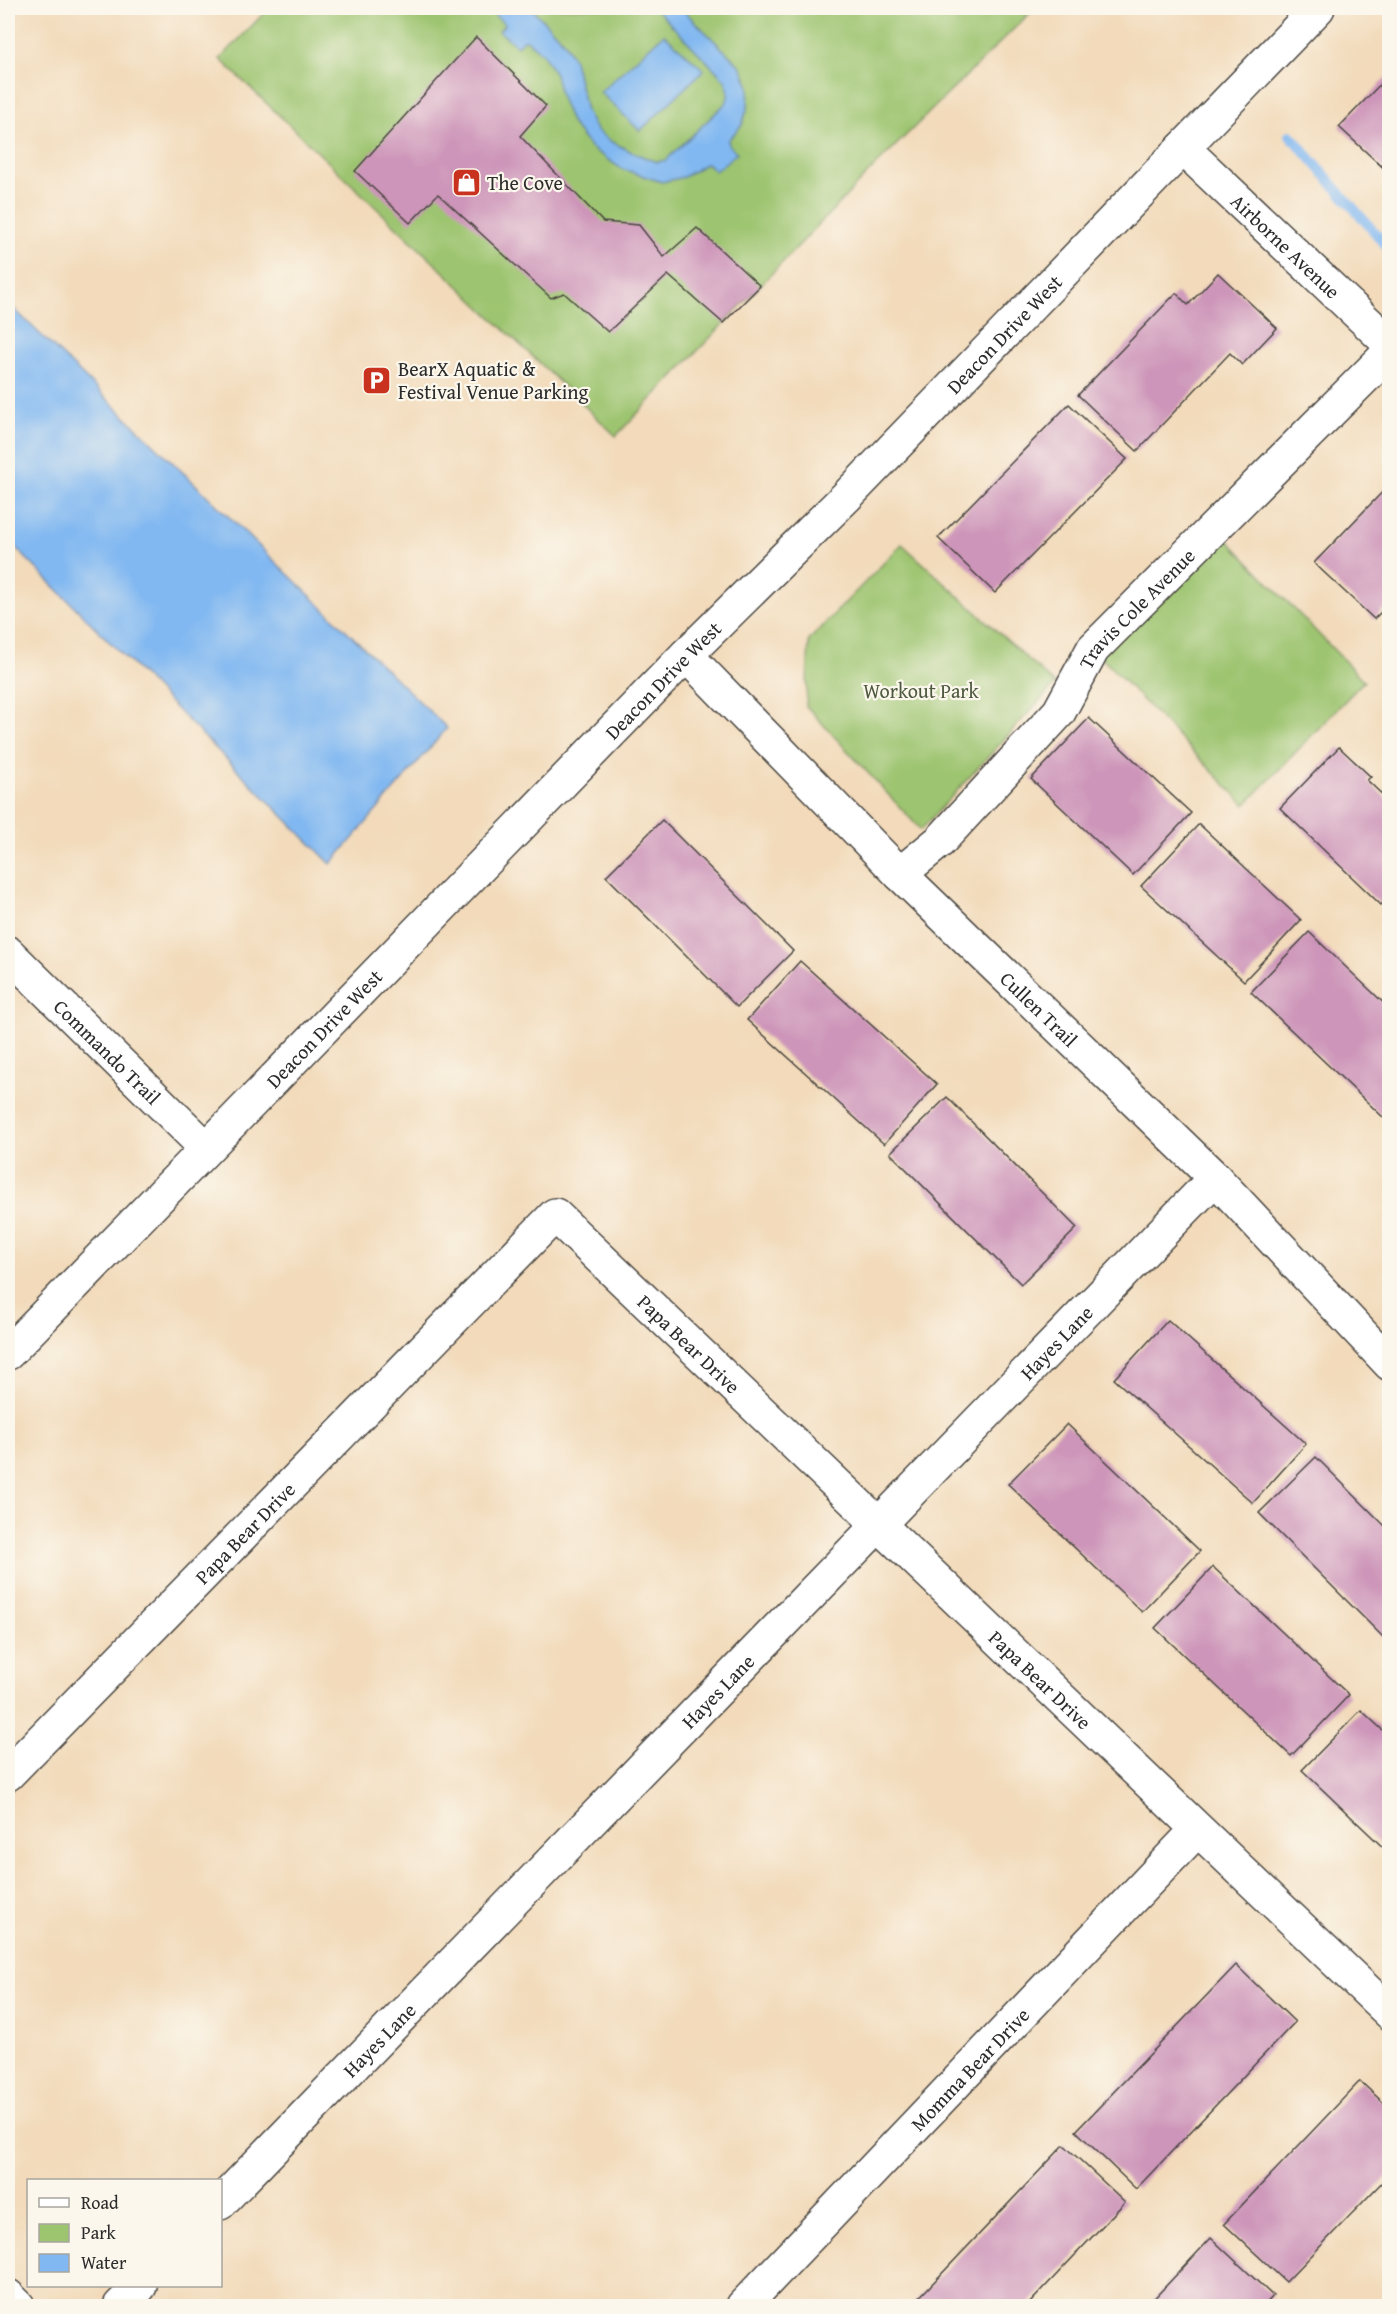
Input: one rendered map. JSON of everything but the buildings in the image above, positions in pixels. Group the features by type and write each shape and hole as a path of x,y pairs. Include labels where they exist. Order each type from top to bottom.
{"street":[{"name":"Deacon Drive West","path":"8,1353 686,655 854,489 1318,8"},
{"name":"Airborne Avenue","path":"1183,148 1389,344"},
{"name":"Travis Cole Avenue","path":"900,874 940,841 1059,712 1093,650 1389,352"},
{"name":"Cullen Trail","path":"686,655 900,874 1215,1178 1389,1364"},
{"name":"Commando Trail","path":"8,953 206,1149"},
{"name":"Hayes Lane","path":"222,2201 1215,1178"},
{"name":"Papa Bear Drive","path":"8,1774 555,1215 1389,2013"},
{"name":"Momma Bear Drive","path":"743,2307 1197,1830"},
{"path":"120,2307 139,2287"},
{"path":"8,2296 18,2307"}],"green space":[{"path":"269,8 1035,8 873,168 616,436 220,59"},
{"path":"1215,527 1364,681 1245,805 1093,649"},
{"name":"Workout Park","path":"902,544 1055,684 921,830 806,706 809,640"}],"water":[{"path":"486,8 531,8 565,43 574,60 586,111 596,130 612,142 657,162 666,160 726,103 728,97 728,88 724,79 655,8 681,8 742,68 749,87 748,106 742,125 728,140 729,145 737,153 715,171 707,163 684,177 662,182 622,169 591,148 572,124 560,95 555,74 543,54 527,40 523,40 517,46 499,31 505,24"},
{"path":"664,34 704,70 640,131 600,92"},
{"path":"8,303 447,728 331,864 8,540"}],"waterway":[{"path":"1290,135 1390,250"}],"place":[{"name":"The Cove","path":"466,182"},
{"name":"BearX Aquatic & Festival Venue Parking","path":"377,380"}]}
